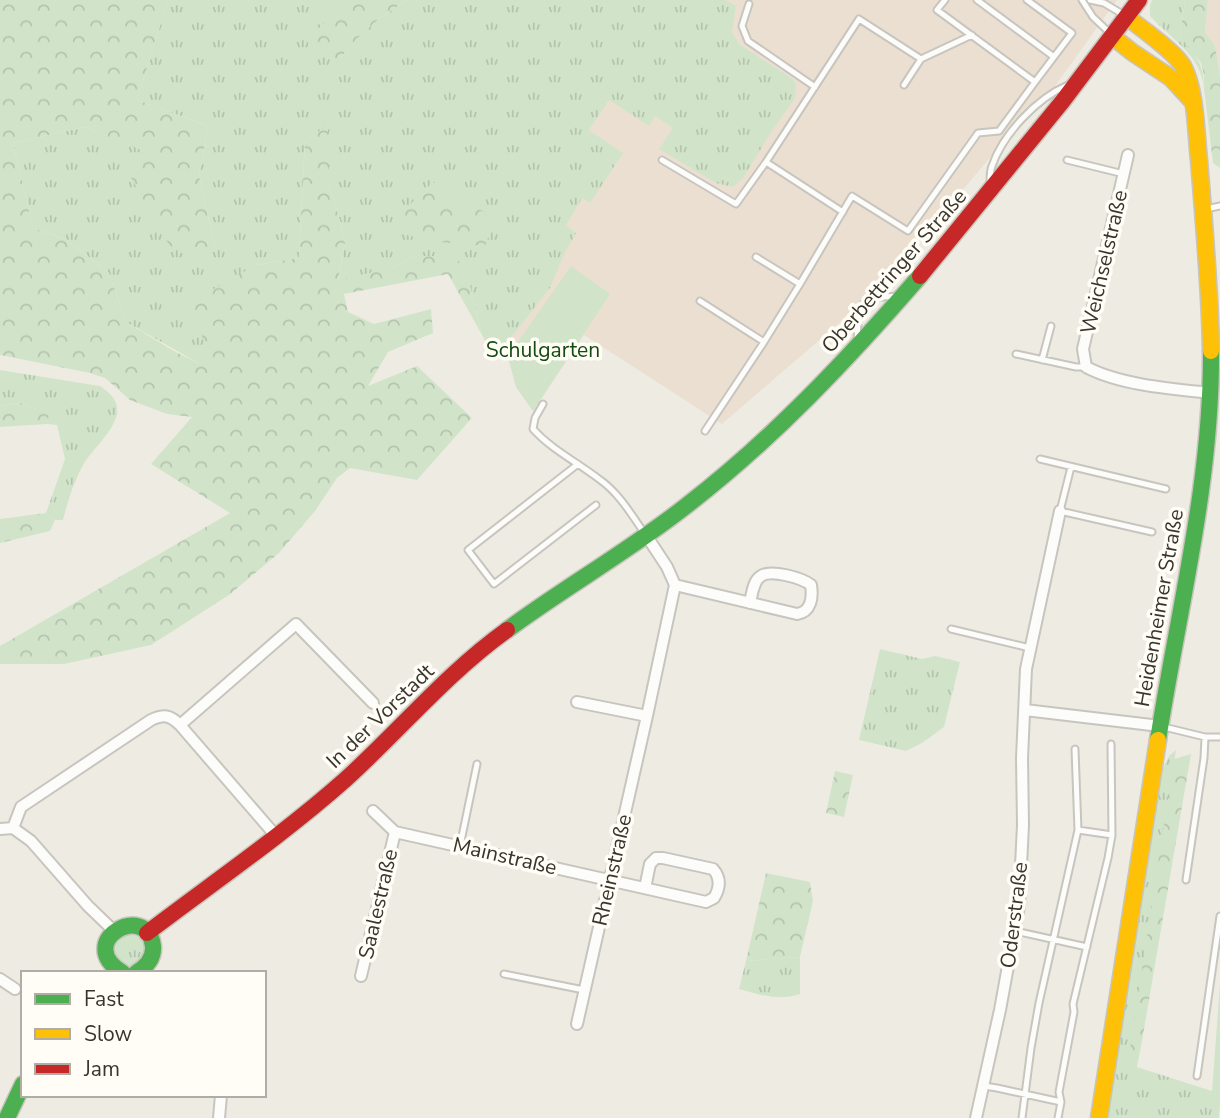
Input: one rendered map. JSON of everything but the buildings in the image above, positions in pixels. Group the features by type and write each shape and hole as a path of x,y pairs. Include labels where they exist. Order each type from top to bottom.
{"street":[{"name":"Oberbettringer Straße","path":"646,536 757,448 857,349 990,191 1139,0"},
{"name":"Heidenheimer Straße","path":"1099,1118 1160,726 1196,522 1211,393 1210,295 1189,80 1181,63 1126,17"},
{"path":"1112,36 1171,78 1192,102"},
{"name":"Weichselstraße","path":"1086,367 1083,349 1128,155"},
{"path":"1086,367 1100,374 1125,380 1211,393"},
{"name":"Oderstraße","path":"976,1118 1015,931 1022,876 1022,758 1026,669 1060,511"},
{"path":"646,536 675,584 750,603 801,614 808,609 811,585 773,573 763,574 758,578 750,603"},
{"name":"In der Vorstadt","path":"148,933 313,808 481,650 543,603 646,536"},
{"name":"Rheinstraße","path":"577,1024 675,584"},
{"path":"180,725 296,624 373,703"},
{"path":"577,702 647,716"},
{"path":"1025,710 1160,726"},
{"path":"13,828 22,807 151,720 169,716 180,725 276,836"},
{"path":"373,811 395,832"},
{"path":"0,830 13,828 31,841 88,906 114,931"},
{"name":"Mainstraße","path":"395,832 706,902 714,898 720,882 713,869 656,858 650,864 645,888"},
{"name":"Saalestraße","path":"361,976 395,832"},
{"path":"114,971 106,953 109,937 120,927 135,926 148,933 153,947 153,954 144,971"},
{"path":"0,979 15,989"},
{"path":"7,1118 21,1088"},
{"path":"219,1118 221,1097"}],"lane":[{"path":"945,0 937,10 1035,82"},
{"path":"977,0 1054,57"},
{"path":"705,431 764,342 852,196 908,231 978,133 999,131 1072,33 1027,0"},
{"path":"1082,0 1093,17 1112,36"},
{"path":"1090,0 1104,4 1126,17"},
{"path":"749,4 742,26 748,41 815,87"},
{"path":"662,160 736,204 859,19 921,59"},
{"path":"904,85 921,59 972,35"},
{"path":"1067,160 1124,174"},
{"path":"766,162 842,212"},
{"path":"1203,210 1220,206"},
{"path":"756,257 800,284"},
{"path":"857,349 858,313 863,304 871,298 903,296"},
{"path":"700,301 764,342"},
{"path":"1042,360 1051,326"},
{"path":"1016,354 1086,367"},
{"path":"543,404 535,418 533,429 544,442 601,480 620,498 646,536"},
{"path":"1040,459 1166,489"},
{"path":"578,464 468,550 494,584 596,505"},
{"path":"1071,467 1060,511 1152,532"},
{"path":"951,629 1030,648"},
{"path":"1160,726 1205,737 1220,737"},
{"path":"1186,880 1205,737"},
{"path":"1058,1118 1061,1102 1059,1092 1074,1012 1073,1004 1112,835 1111,744"},
{"path":"1022,1118 1039,1003 1078,830 1075,749"},
{"path":"460,846 477,764"},
{"path":"1078,830 1112,835"},
{"path":"1197,1076 1220,916"},
{"path":"1015,931 1087,947"},
{"path":"504,974 584,991"},
{"path":"984,1086 1061,1102"}],"shaded area":[{"path":"434,0 1117,0 1040,107 994,153 880,288 722,424 584,335 533,411 516,387 492,300"},
{"path":"1208,0 1220,0 1220,76 1215,45 1205,34"}],"green space":[{"path":"0,0 168,0 137,100 208,126 199,176 215,247 201,265 169,245 129,174 146,152 84,127 13,143 33,228 67,240 109,273 126,322 214,371 190,302 256,265 299,258 305,141 328,125 328,182 345,243 338,280 396,267 414,256 449,256 462,263 482,335 448,274 344,294 348,312 374,324 431,309 433,333 388,352 368,386 417,366 472,418 417,480 350,468 337,478 315,511 279,553 229,595 151,645 64,664 0,664 0,646 230,513 151,464 192,417 167,414 130,400 105,378 90,373 0,355"},
{"path":"168,0 345,0 339,60 370,26 408,0 725,0 736,6 732,32 739,44 793,79 796,86 795,98 743,178 733,187 716,183 659,149 673,128 655,116 649,126 609,100 589,130 623,153 590,203 582,198 566,225 576,233 550,288 494,359 482,335 468,278 414,256 396,267 338,281 345,243 328,182 328,126 305,141 299,258 256,265 214,372 126,322 109,273 67,240 33,228 13,143 84,127 147,152 215,247 199,176 208,126 137,100"},
{"path":"345,0 408,0 370,26 339,60 308,48 308,40"},
{"path":"1152,0 1185,0 1180,36 1200,65 1204,79 1204,88 1202,76 1191,57 1150,16"},
{"path":"1185,0 1208,0 1205,33 1215,45 1220,76 1220,168 1213,163 1201,63 1180,36"},
{"path":"433,182 459,200 483,211 493,225 485,246 440,242 406,235 400,214"},
{"name":"Schulgarten","path":"571,266 610,294 533,411 516,387 508,356"},
{"path":"0,370 100,386 112,396 117,406 112,426 79,473 63,520 55,520 46,513 65,459 57,425 47,424 48,414 21,403 0,406"},
{"path":"21,403 49,414 47,424 0,427 0,406"},
{"path":"46,513 55,520 50,531 0,543 0,519"},
{"path":"880,649 922,659 935,656 960,662 944,727 906,751 859,740"},
{"path":"1176,750 1128,1067 1137,1067 1212,1091 1220,984 1219,1118 1102,1118 1115,1065 1161,772 1169,756"},
{"path":"1191,754 1137,1067 1127,1068 1174,759"},
{"path":"835,771 853,775 844,817 826,813"},
{"path":"766,873 810,882 813,901 800,957 746,961"},
{"path":"129,933 143,940 147,955 132,969 117,963 112,947 119,937"},
{"path":"800,957 800,994 777,997 739,989 746,961"}],"traffic: fast":[{"path":"507,630 642,538 718,480 809,397 920,276"},
{"path":"1158,740 1200,498 1210,400 1211,351"},
{"path":"121,971 109,961 105,949 108,939 127,926 139,926 148,933 153,946 149,962 139,971"},
{"path":"7,1118 21,1088"}],"traffic: slow":[{"path":"1127,17 1179,60 1191,87 1205,232 1211,351"},
{"path":"1112,36 1171,78 1193,102"},
{"path":"1099,1118 1158,740"}],"traffic: jam":[{"path":"920,276 1062,102 1139,0"},
{"path":"147,933 322,800 464,665 507,630"}]}
